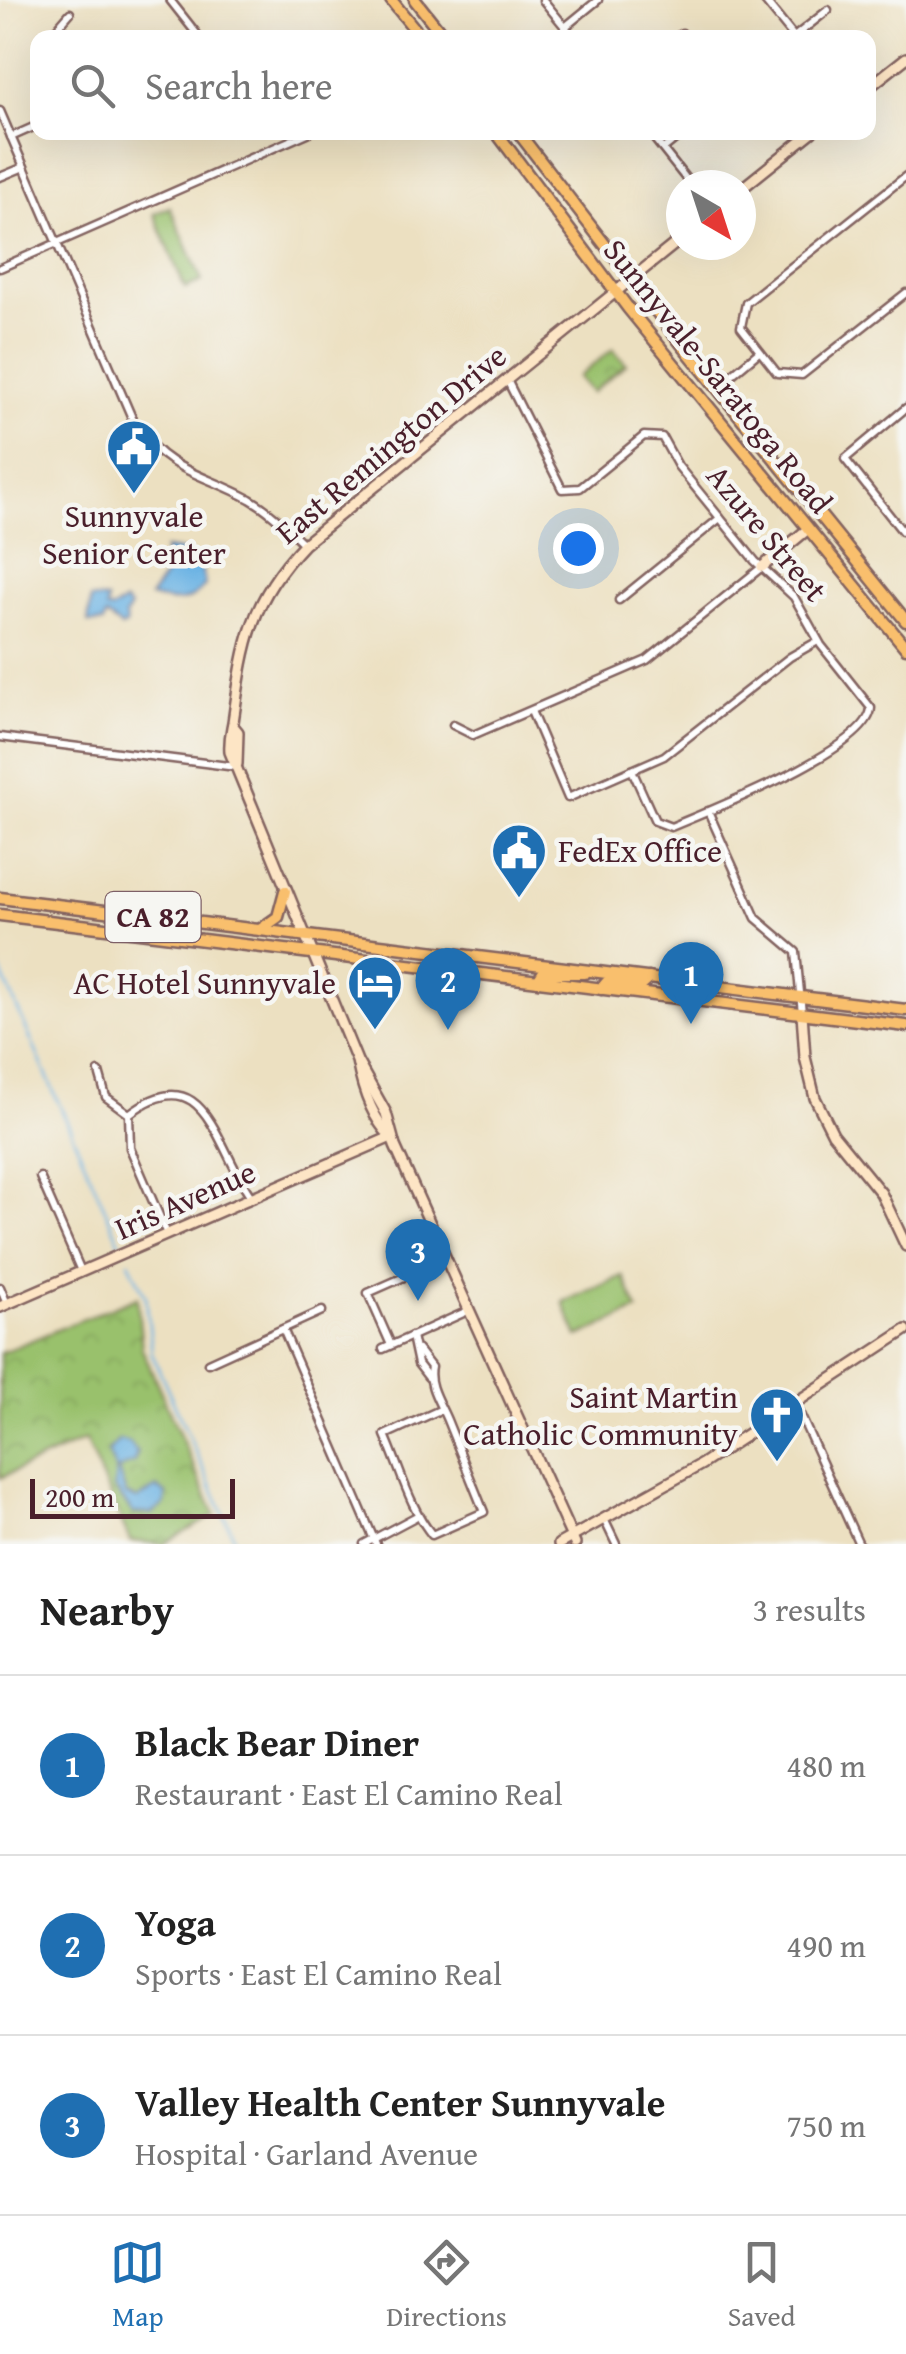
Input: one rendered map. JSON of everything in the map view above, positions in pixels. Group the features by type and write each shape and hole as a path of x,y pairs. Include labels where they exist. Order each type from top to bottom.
{"main road":[{"path":"391,0 415,30"},
{"path":"414,0 439,30"},
{"path":"876,82 906,58"},
{"name":"Sunnyvale-Saratoga Road","path":"502,140 616,291 906,648"},
{"name":"Sunnyvale-Saratoga Road","path":"524,140 631,280 906,621"},
{"path":"756,176 802,140"},
{"name":"East Remington Drive","path":"573,1540 448,1257 391,1137 374,1112 357,1061 249,807 237,767 238,732 233,726 237,671 251,625 272,584 304,544 666,251"},
{"path":"762,567 808,528"},
{"path":"260,930 278,917 285,891"},
{"name":"CA 82","path":"0,898 906,1010"},
{"name":"CA 82","path":"0,914 906,1026"},
{"path":"538,980 543,973 575,976 590,971"},
{"path":"601,989 607,982 640,986 649,978"},
{"path":"802,1013 805,1057 815,1098 833,1134 881,1194 906,1246"},
{"name":"Iris Avenue","path":"4,1306 391,1137"},
{"path":"558,1544 573,1540 674,1481 906,1330"}],"street":[{"path":"170,0 194,30"},
{"path":"544,0 567,30"},
{"path":"565,27 598,0"},
{"path":"764,0 788,30"},
{"path":"803,30 828,10"},
{"path":"57,30 70,13"},
{"path":"0,111 135,425 149,445 190,475 261,506 304,544"},
{"path":"12,137 30,129"},
{"path":"0,268 292,140"},
{"path":"656,140 679,170"},
{"path":"663,149 674,140"},
{"path":"0,176 24,167"},
{"path":"906,176 746,304 740,326 777,373 802,375 906,293"},
{"path":"729,377 759,352"},
{"name":"Azure Street","path":"506,379 562,489 580,488 653,434 666,440 675,462 720,518 762,567 794,596 818,641 872,713 866,722 798,772 708,811"},
{"path":"904,529 845,459 906,408"},
{"path":"619,600 720,518"},
{"path":"453,725 474,735 647,660 762,567"},
{"path":"530,711 568,798 679,747 790,657 818,641"},
{"path":"0,738 237,767"},
{"path":"632,770 655,821 664,828 708,811 756,918 796,952 802,1013"},
{"path":"99,1072 106,1096 130,1114"},
{"path":"168,1235 126,1131 130,1114 146,1101 170,1092 189,1094 202,1107 230,1168 252,1198"},
{"path":"40,1177 82,1272"},
{"path":"448,1257 368,1293 387,1347 471,1309"},
{"path":"0,1287 4,1306"},
{"path":"208,1363 322,1311"},
{"path":"283,1329 375,1541"},
{"path":"412,1336 418,1364 428,1377 442,1409 484,1512 432,1535 416,1516 385,1436 442,1409"},
{"path":"795,1403 860,1544"},
{"path":"364,1544 416,1516"},
{"path":"604,1519 616,1544"}],"green space":[{"path":"170,207 202,281 185,288 154,214"},
{"path":"613,349 626,364 591,393 578,377"},
{"path":"623,1276 638,1310 578,1337 563,1302"},
{"path":"137,1297 142,1349 215,1515 164,1544 130,1541 85,1440 0,1478 0,1353"}],"water":[{"path":"164,549 188,552 201,566 205,585 193,597 173,601 150,597 166,574"},
{"path":"91,599 107,600 106,609 111,610 125,602 130,607 126,625 121,627 106,616 103,623 88,623"},
{"path":"119,1440 130,1443 137,1453 134,1462 118,1470 126,1495 137,1499 157,1488 166,1494 165,1504 151,1514 133,1513 114,1488 116,1471 108,1452"}],"waterway":[{"path":"0,969 120,1243"},
{"path":"129,1262 146,1297 152,1354 237,1544"}],"place":[{"name":"Sunnyvale Senior Center","path":"134,496"},
{"name":"FedEx Office","path":"519,900"},
{"name":"Black Bear Diner","path":"691,1024"},
{"name":"Yoga","path":"448,1030"},
{"name":"AC Hotel Sunnyvale","path":"375,1032"},
{"name":"Valley Health Center Sunnyvale","path":"418,1301"},
{"name":"Saint Martin Catholic Community","path":"777,1464"}]}
